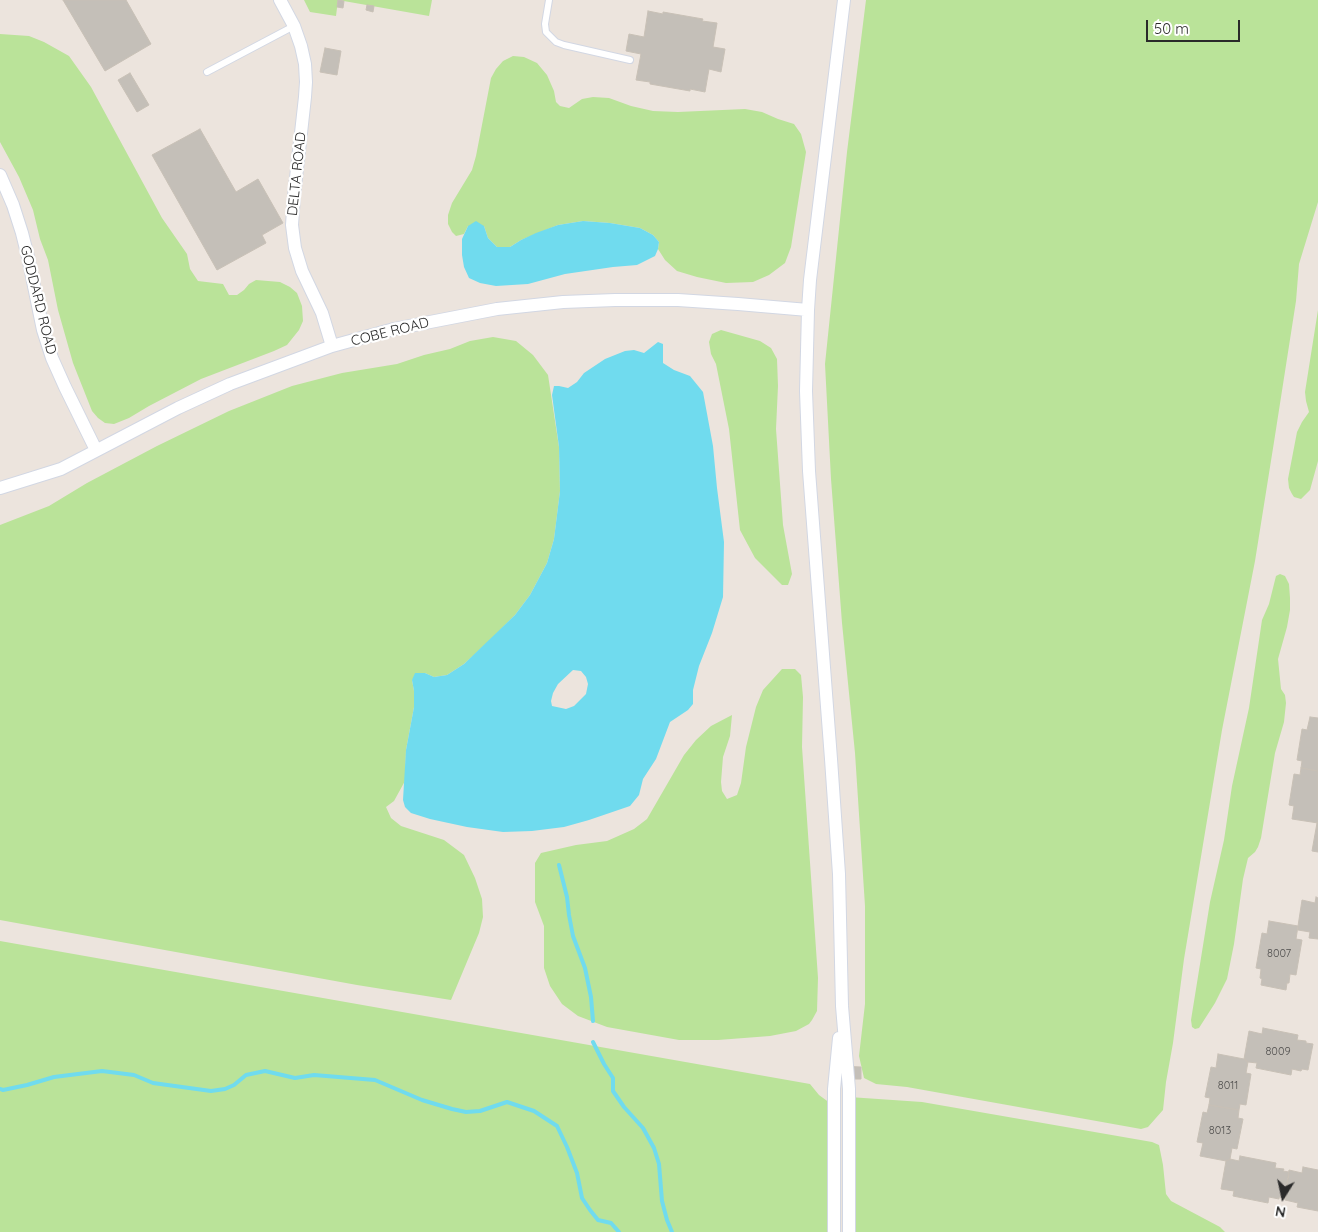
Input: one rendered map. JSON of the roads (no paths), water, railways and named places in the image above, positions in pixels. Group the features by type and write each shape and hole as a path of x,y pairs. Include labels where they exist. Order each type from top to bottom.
{"street":[{"name":"DELTA ROAD","path":"280,0 294,26 305,64 306,98 292,225 295,248 302,271 322,312 332,346"},
{"path":"844,0 810,280 806,391 809,471 831,760 838,874 842,1006 849,1089 849,1232"},
{"name":"GODDARD ROAD","path":"0,175 13,205 22,233 43,330 52,358 96,450"},
{"name":"COBE ROAD","path":"0,488 61,469 178,408 230,384 332,346 394,329 497,309 563,302 678,300 808,310"},
{"path":"834,1232 834,1089 842,1006"}],"lane":[{"path":"549,0 544,24 546,32 556,42 564,46 630,60"},
{"path":"207,72 294,26"},
{"path":"834,1106 849,1106"}],"water":[{"path":"476,221 484,226 488,238 497,247 510,247 536,233 558,225 583,221 640,228 653,235 659,242 655,256 637,265 565,274 528,284 496,286 480,283 469,278 464,267 462,239 468,226"},
{"path":"658,342 663,344 663,363 674,370 690,376 703,392 713,446 724,542 723,597 699,666 693,690 693,704 688,710 670,722 656,759 643,779 639,795 630,806 564,827 503,832 467,827 411,813 405,807 403,800 406,750 414,707 412,680 415,673 425,673 434,677 447,675 464,664 515,615 530,595 547,563 554,539 560,491 559,447 552,395 554,386 568,388 577,382 584,373 605,359 625,351 634,350 644,353","holes":["573,670 581,671 586,677 588,684 586,694 574,706 566,709 552,706 553,693 558,684"]}],"waterway":[{"path":"559,865 567,897 573,936 585,968 591,997 593,1021"},
{"path":"593,1042 613,1078 613,1091 624,1107 643,1128 654,1148 659,1164 662,1201 672,1232"},
{"path":"0,1089 27,1085 54,1077 102,1071 134,1075 153,1083 211,1091 225,1089 234,1085 246,1075 265,1071 295,1078 314,1075 375,1080 422,1100 466,1112 480,1111 507,1102 534,1111 557,1126 577,1173 582,1198 598,1220 611,1223 619,1232"}]}
